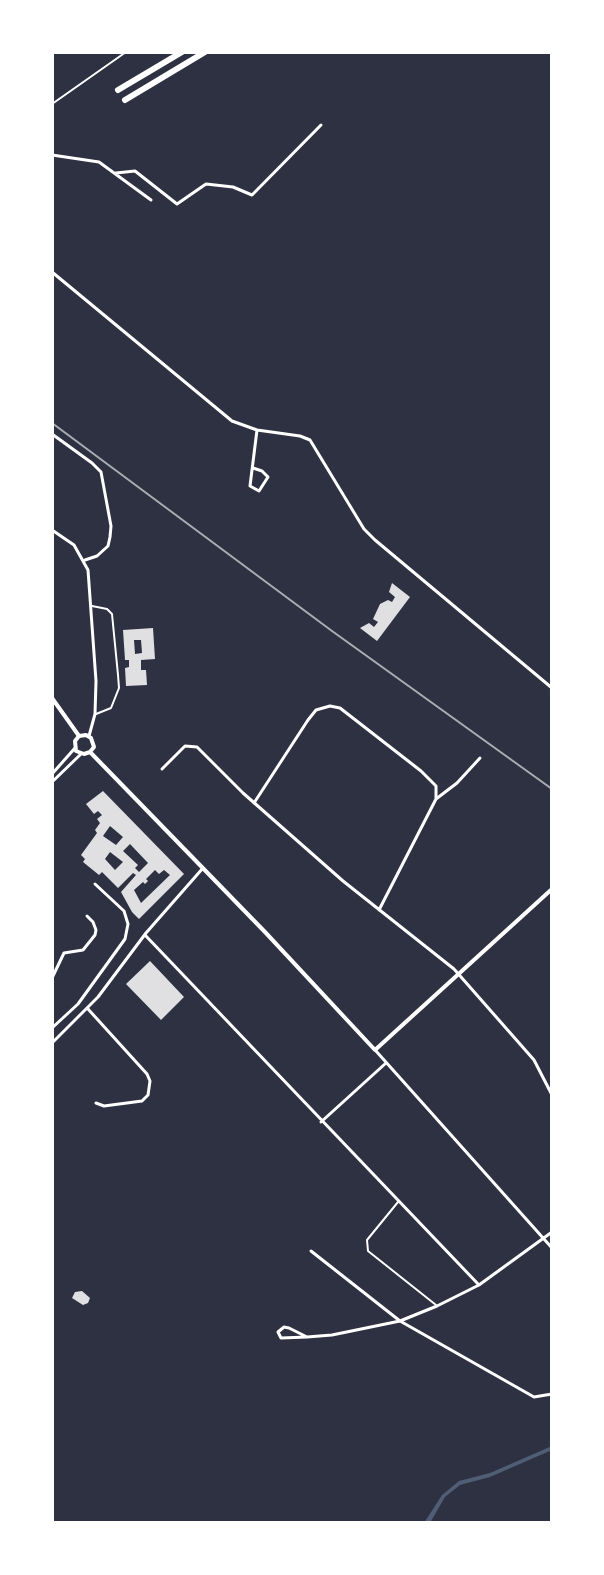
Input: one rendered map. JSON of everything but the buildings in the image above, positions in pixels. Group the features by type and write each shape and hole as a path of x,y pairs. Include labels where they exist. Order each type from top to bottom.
{"highway":[{"path":"118,90 182,52"},
{"path":"125,100 205,52"}],"street":[{"path":"116,173 135,171 177,204 206,184 233,187 252,195 321,125"},
{"path":"52,155 99,162 151,200"},
{"path":"52,272 232,421 257,430 310,440 364,529 552,688"},
{"path":"253,468 268,477 259,491 250,486 257,430"},
{"path":"52,434 101,472 111,526 110,537 108,546 97,556 85,560"},
{"path":"52,530 74,545 88,570 96,681 95,714 89,736"},
{"path":"52,698 79,736"},
{"path":"254,803 308,720 316,710 330,706 340,708 421,771 436,786 436,799"},
{"path":"79,736 89,736"},
{"path":"52,774 75,748 79,736"},
{"path":"89,736 94,743 90,752"},
{"path":"162,769 181,749 189,745 197,747 254,803 458,974 534,1060 552,1095"},
{"path":"75,748 81,754"},
{"path":"52,782 81,754 90,752"},
{"path":"90,752 375,1050 552,1248"},
{"path":"379,910 436,799 457,783 480,758"},
{"path":"52,1043 88,1009 203,867"},
{"path":"52,1028 78,1004 125,939 128,924 124,911 95,884"},
{"path":"375,1050 552,889"},
{"path":"52,978 64,953 83,950 95,935 93,922 87,916"},
{"path":"145,935 479,1285"},
{"path":"88,1009 150,1081 149,1091 142,1101 104,1106 96,1103"},
{"path":"321,1122 386,1063"},
{"path":"307,1337 284,1327 278,1332 281,1338 286,1339 332,1335 400,1321 479,1285 552,1232"},
{"path":"311,1251 400,1321 534,1397 552,1394"}],"lane":[{"path":"92,606 107,609 112,614 119,688 111,708 95,714"},
{"path":"398,1202 367,1240 368,1251 437,1306"}],"path":[{"path":"52,104 126,52"}],"water":[{"path":"552,1446 552,1450 490,1477 460,1485 445,1497 430,1523 424,1523 442,1495 459,1481 490,1473"}],"tram line":[{"path":"52,423 332,631 552,789"}]}
